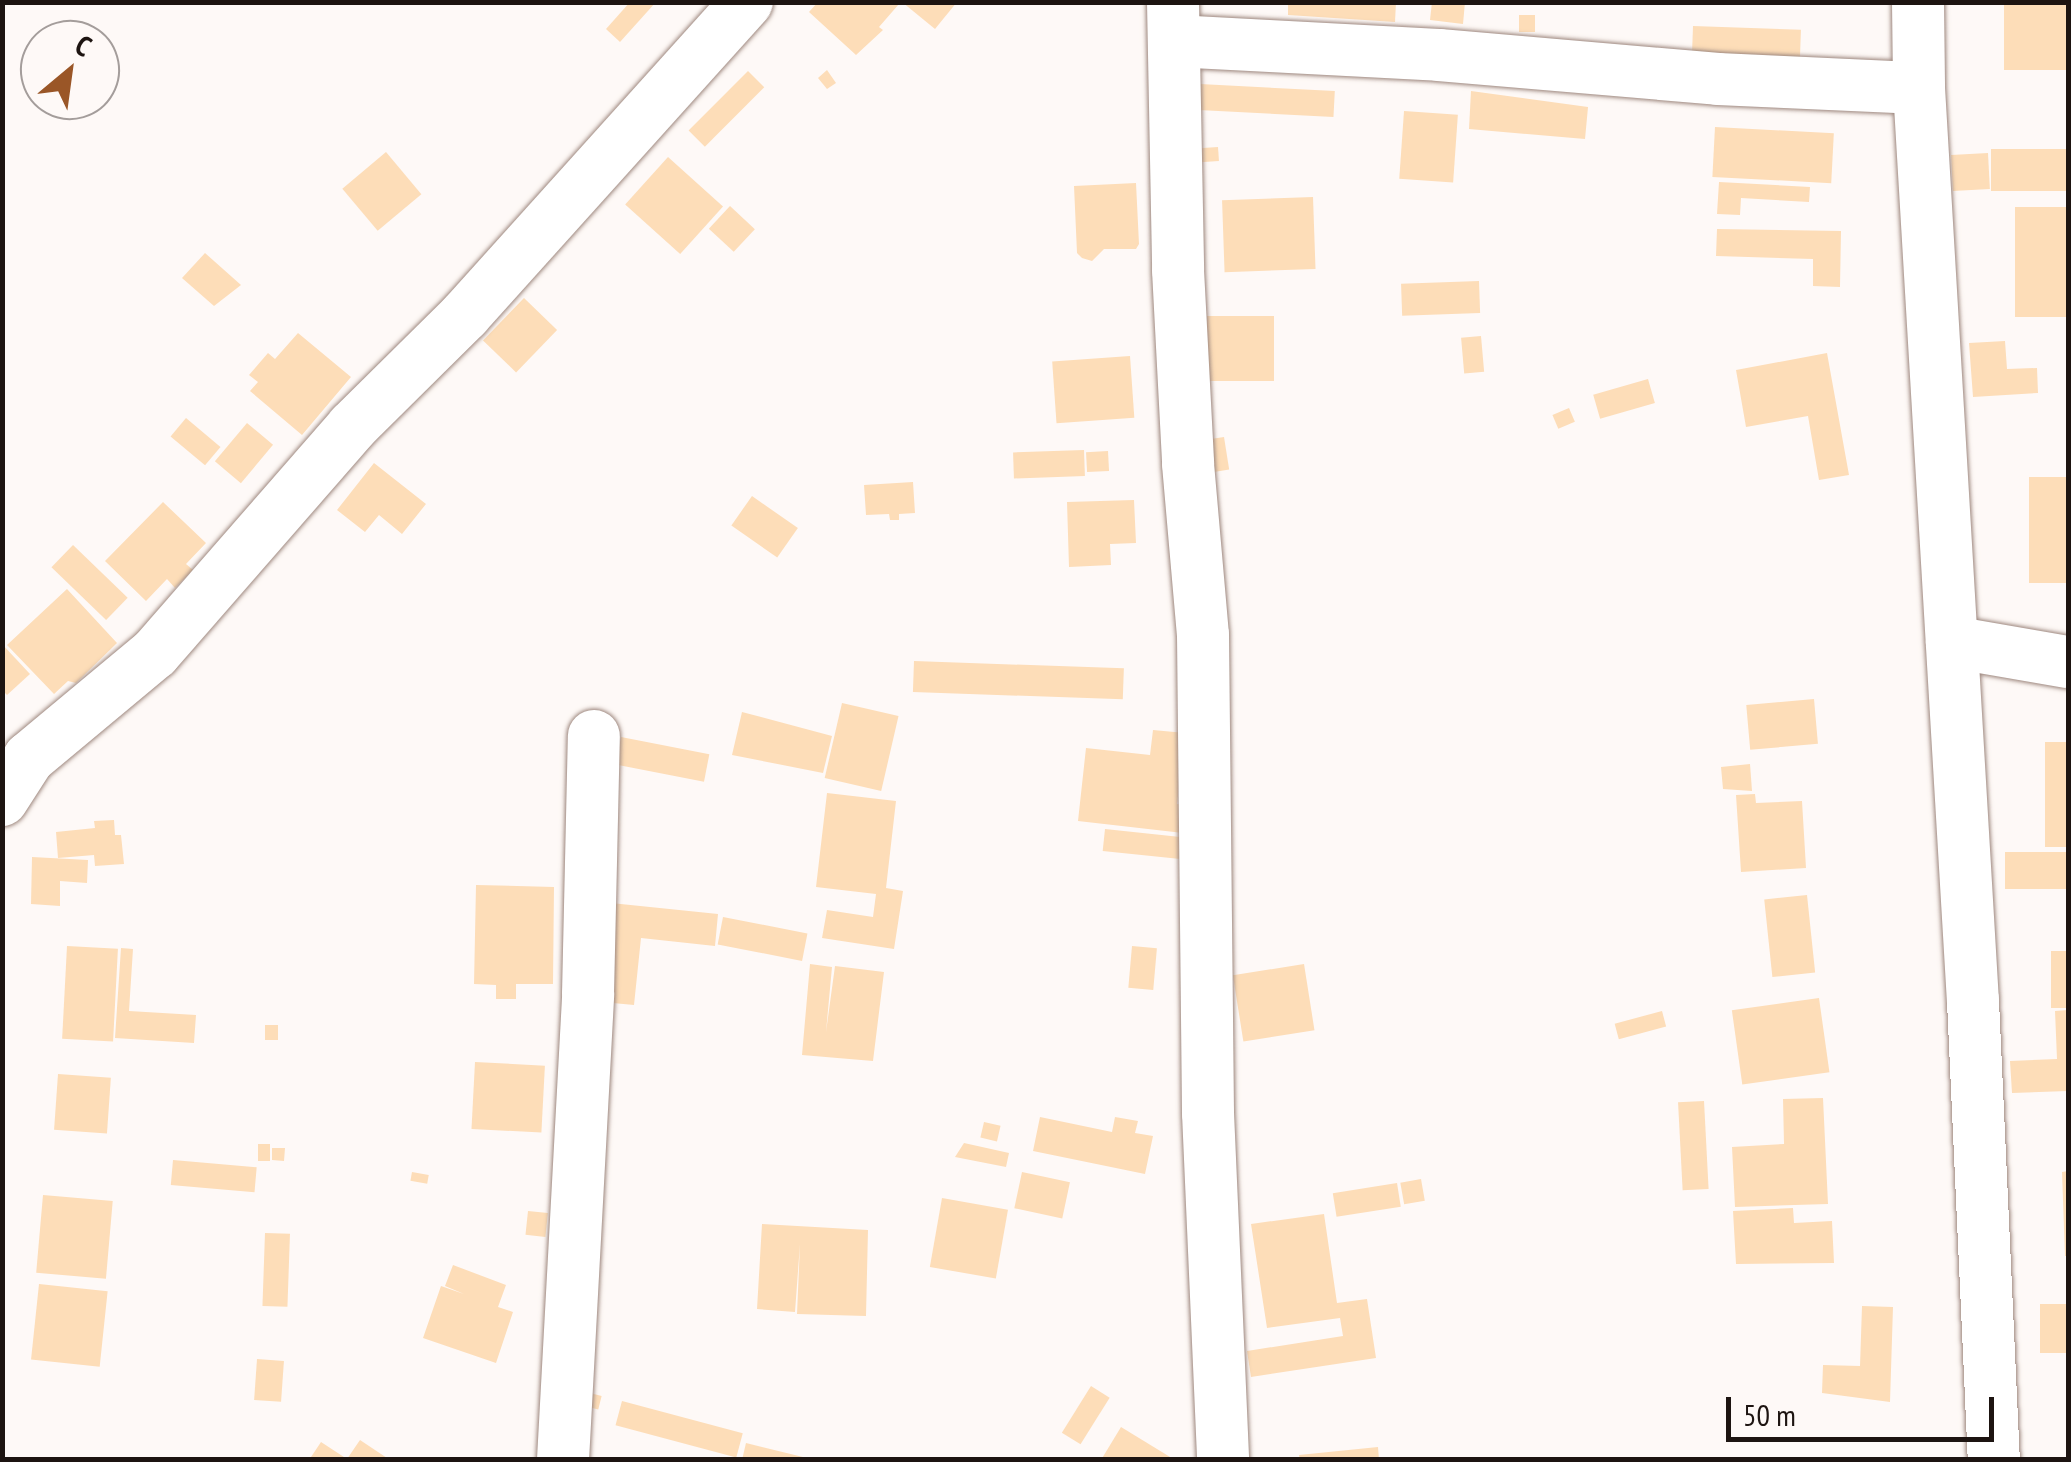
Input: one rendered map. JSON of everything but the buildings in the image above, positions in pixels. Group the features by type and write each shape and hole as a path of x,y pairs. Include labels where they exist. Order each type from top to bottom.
{"street":[{"path":"2,800 29,758 155,653 352,427 465,315 747,2"},
{"path":"1918,2 1919,88 1994,1460"},
{"path":"1223,1460 1208,1113 1203,635 1185,406 1174,22 1439,55 1718,78 1919,88"},
{"path":"1952,642 2068,662"},
{"path":"564,1460 588,994 594,736"}]}
